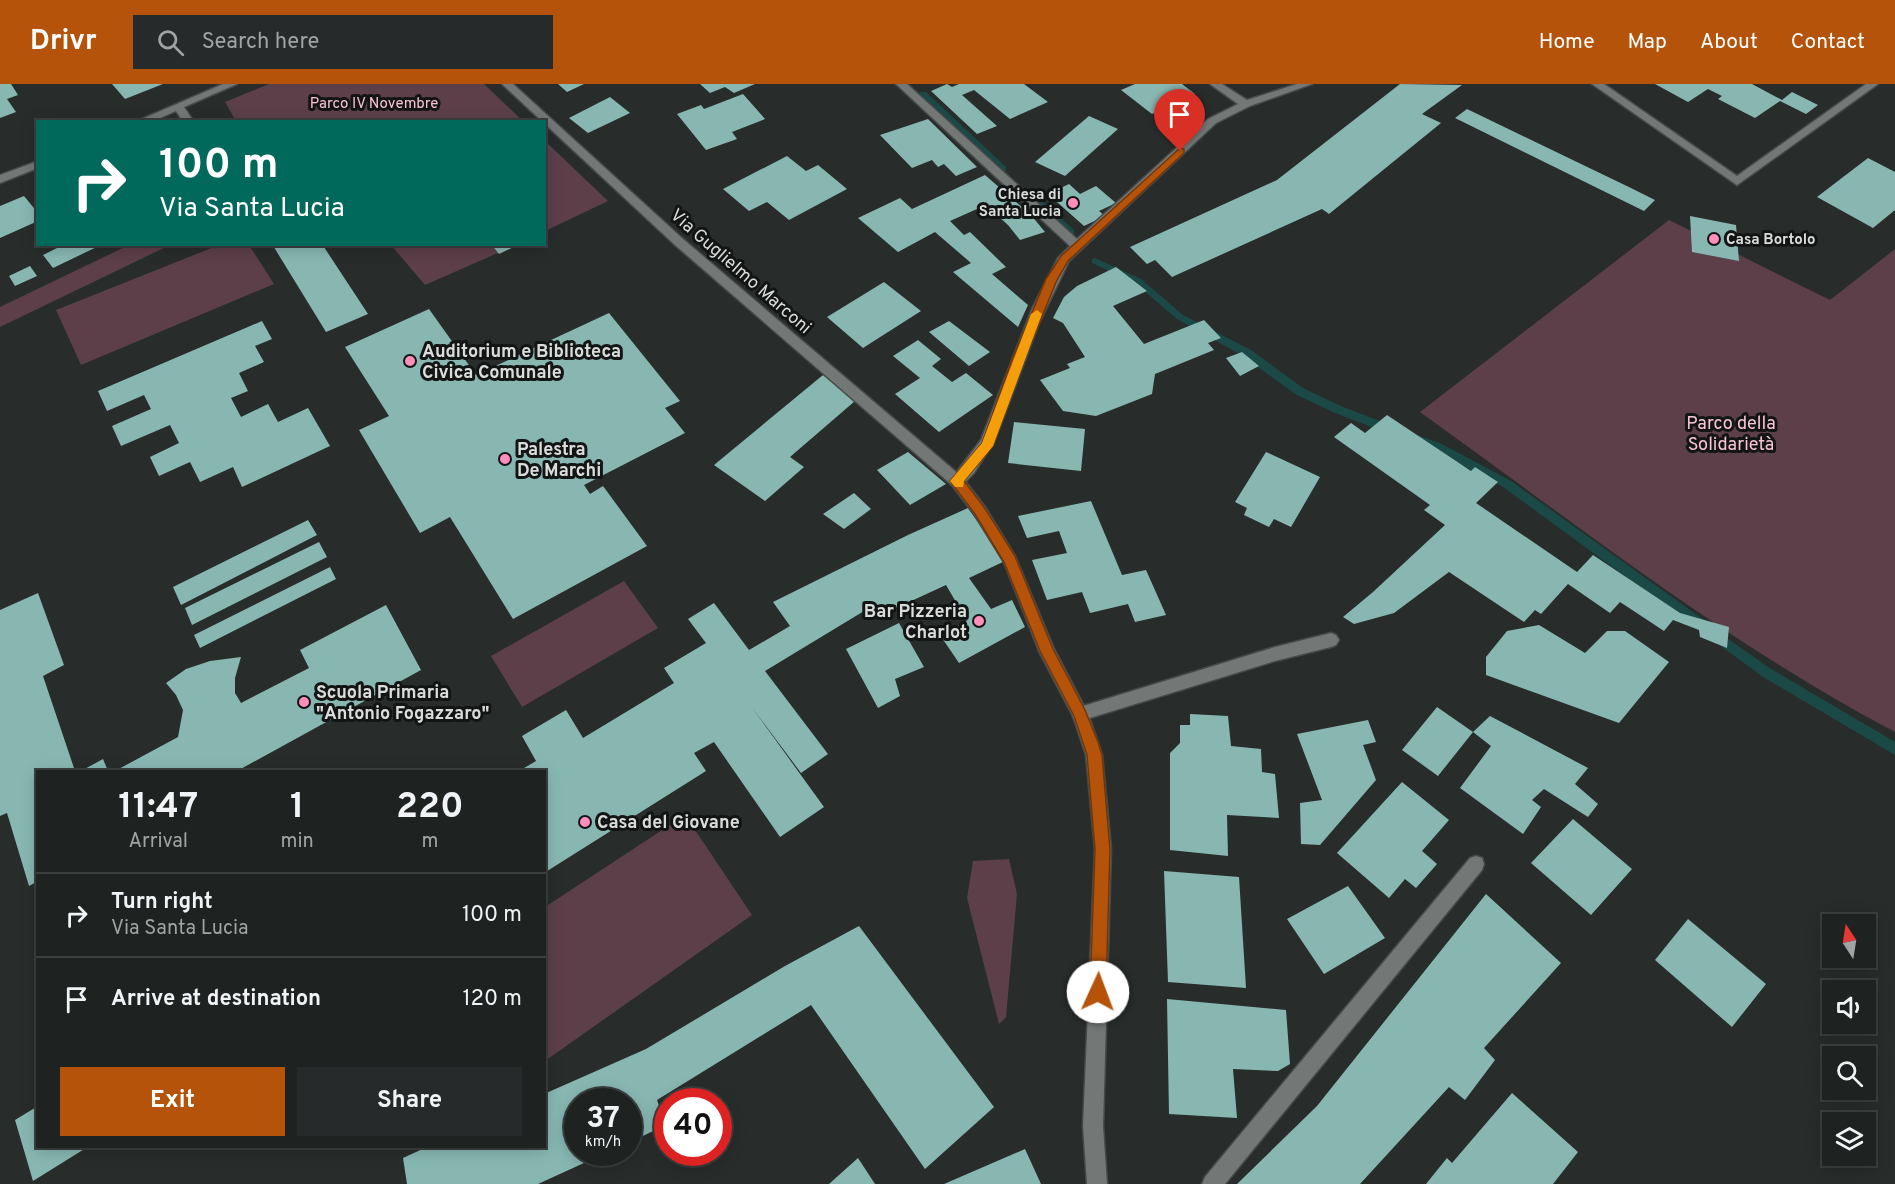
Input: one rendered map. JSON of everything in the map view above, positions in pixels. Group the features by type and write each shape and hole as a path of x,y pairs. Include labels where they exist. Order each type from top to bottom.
{"street":[{"path":"145,120 232,84"},
{"name":"Via Guglielmo Marconi","path":"507,84 679,242 957,481 980,511 1010,560 1047,651 1080,714 1094,755 1102,849 1093,1126 1097,1184"},
{"path":"901,84 1077,246"},
{"path":"1215,84 1246,105"},
{"path":"957,481 987,446 1018,360 1051,279 1064,258 1212,121 1246,105 1307,84"},
{"path":"1597,84 1737,181 1873,84"},
{"path":"178,106 188,120"},
{"path":"0,179 36,165"},
{"path":"1080,714 1275,654 1331,640"},
{"path":"1212,1184 1476,864"}],"green space":[{"name":"Parco IV Novembre","path":"269,84 484,84 522,120 235,120 225,102"},
{"path":"546,142 608,201 546,230"},
{"name":"Parco della Solidarietà","path":"1669,220 1830,300 1895,249 1895,732 1832,697 1711,621 1420,412"},
{"path":"127,246 168,246 0,327 0,307"},
{"path":"216,246 250,246 274,284 81,365 56,310"},
{"path":"392,246 514,246 425,285"},
{"path":"624,581 658,628 522,707 491,656"},
{"path":"685,815 752,915 546,1060 546,906"},
{"path":"1009,859 1017,894 1006,1017 999,1024 967,898 973,861"}],"building":[{"path":"0,84 11,84 18,95 7,99 16,112 0,118"},
{"path":"112,84 163,84 125,99"},
{"path":"558,84 584,84 567,92"},
{"path":"700,84 755,84 734,93 725,87 710,93"},
{"path":"947,84 952,87 959,84 1024,84 1048,102 1010,119 974,90 962,95 997,126 977,134 931,91"},
{"path":"1135,84 1182,84 1195,94 1152,114 1121,90"},
{"path":"1400,84 1462,85 1422,114 1441,123 1329,214 1322,209 1172,277 1155,260 1147,264 1130,247 1277,180"},
{"path":"1655,84 1752,84 1782,100 1792,92 1818,105 1806,114 1780,101 1755,118 1718,99 1722,96 1708,89 1688,102"},
{"path":"743,94 765,119 732,132 737,139 706,150 677,114 701,105 704,109"},
{"path":"610,97 630,113 588,133 569,118"},
{"path":"1467,109 1655,200 1644,211 1455,118"},
{"path":"1089,116 1118,129 1065,176 1035,162"},
{"path":"928,119 977,167 956,176 944,164 938,167 932,160 912,168 880,135"},
{"path":"787,156 806,171 818,165 847,189 789,220 767,202 749,211 723,189"},
{"path":"1868,158 1895,172 1895,210 1873,228 1817,197"},
{"path":"985,175 1031,215 1045,232 1020,240 1008,225 986,205 950,221 964,235 970,232 1006,267 992,274 1028,305 1018,327 953,272 971,263 935,232 898,252 858,218 900,198 912,209"},
{"name":"Chiesa di Santa Lucia","path":"1069,184 1080,194 1096,186 1116,203 1099,211 1105,216 1084,226 1048,194"},
{"path":"24,196 36,211 36,222 0,238 0,206"},
{"name":"Casa Bortolo","path":"1690,216 1736,225 1739,261 1692,252"},
{"path":"61,246 99,246 53,268 43,255"},
{"path":"273,246 323,246 368,314 326,332"},
{"path":"493,246 516,246 499,254"},
{"path":"30,266 37,276 15,286 9,276"},
{"path":"1116,267 1147,291 1113,306 1144,344 1204,320 1221,338 1208,343 1214,350 1155,374 1152,394 1096,416 1063,411 1040,380 1070,368 1067,364 1085,357 1063,323 1053,318 1064,297 1077,286"},
{"path":"884,282 921,311 863,348 827,317"},
{"name":"Palestra De Marchi","path":"429,309 476,375 609,313 680,401 665,408 685,433 584,485 590,494 603,486 647,546 513,619 450,517 420,533 359,430 389,416 345,347"},
{"path":"262,321 272,339 255,346 264,362 239,373 248,391 231,398 241,417 268,404 278,422 308,408 330,446 242,487 233,467 200,482 190,462 159,476 150,457 179,443 170,425 121,446 112,426 151,409 144,395 107,411 98,391"},
{"path":"949,321 990,352 969,366 929,332"},
{"path":"918,340 941,359 932,366 952,382 966,373 993,395 939,432 895,394 920,378 893,356"},
{"path":"1242,352 1259,366 1240,376 1226,358"},
{"path":"823,375 855,401 790,457 804,467 765,501 714,465"},
{"path":"1387,415 1471,471 1475,467 1498,482 1476,503 1577,572 1593,555 1680,613 1729,627 1727,648 1700,637 1699,630 1673,620 1664,631 1620,602 1610,613 1568,584 1541,614 1535,610 1524,622 1449,572 1394,613 1354,624 1343,617 1445,525 1424,510 1430,505 1334,437 1351,423 1365,433"},
{"path":"1014,422 1085,429 1081,471 1008,463"},
{"path":"908,452 946,484 910,505 877,470"},
{"path":"1266,452 1320,477 1291,527 1274,519 1269,527 1244,515 1247,508 1235,502"},
{"path":"854,493 871,509 844,529 823,514"},
{"path":"1091,501 1122,575 1146,570 1166,615 1135,622 1128,604 1090,613 1082,592 1047,600 1032,560 1067,553 1059,531 1027,538 1018,516"},
{"path":"968,508 1005,561 969,578 991,609 1012,600 1025,627 959,663 940,635 967,621 946,585 881,615 874,605 765,671 828,754 801,773 751,706 824,807 780,837 714,742 694,753 706,771 546,872 546,770 521,770 536,761 522,736 566,710 583,738 674,683 664,668 706,643 688,619 714,603 749,650 790,626 773,602"},
{"path":"308,520 317,535 181,605 173,587"},
{"path":"319,542 327,557 192,625 185,608"},
{"path":"330,567 336,579 200,648 194,635"},
{"path":"38,593 64,665 43,676 75,770 36,770 36,882 29,886 7,813 0,816 0,610"},
{"name":"Scuola Primaria \"Antonio Fogazzaro\"","path":"386,605 421,670 239,770 117,770 178,737 183,710 176,695 166,683 186,669 210,661 241,657 235,678 235,693 241,703 309,668 300,650"},
{"path":"899,623 924,667 895,679 900,696 878,708 846,649"},
{"path":"1539,625 1585,653 1607,631 1625,631 1669,662 1619,723 1486,675 1486,657 1507,631"},
{"path":"1437,707 1473,732 1438,776 1402,750"},
{"path":"1190,714 1228,716 1231,746 1261,749 1262,772 1275,774 1279,818 1227,815 1228,856 1170,850 1170,753 1180,743 1180,725 1190,725"},
{"path":"1490,716 1588,768 1575,784 1598,804 1588,817 1544,789 1532,800 1541,807 1523,834 1460,788 1491,746 1473,732"},
{"path":"1368,720 1376,742 1363,745 1376,780 1320,845 1301,844 1300,803 1322,800 1297,734"},
{"path":"103,759 108,770 83,770"},
{"path":"1402,782 1449,820 1422,851 1437,864 1416,888 1405,879 1389,898 1337,853"},
{"path":"1573,819 1632,869 1591,915 1531,863"},
{"path":"1164,871 1239,877 1246,988 1168,982"},
{"path":"1348,886 1385,938 1324,974 1287,919"},
{"path":"1486,894 1561,963 1484,1048 1495,1060 1465,1100 1449,1087 1360,1184 1237,1184 1317,1106"},
{"path":"1688,919 1766,984 1732,1027 1655,960"},
{"path":"859,926 994,1107 925,1169 811,1005 676,1088 654,1088 654,1131 642,1136 642,1088 564,1088 564,1166 577,1166 538,1184 407,1184 403,1158 425,1148 546,1148 546,1093 646,1049 785,966"},
{"path":"1167,999 1286,1010 1290,1064 1278,1071 1233,1069 1237,1118 1169,1114"},
{"path":"1512,1093 1578,1152 1553,1184 1426,1184 1447,1158 1452,1163"},
{"path":"36,1107 36,1148 86,1148 33,1181 15,1120"},
{"path":"1025,1149 1041,1184 944,1184"},
{"path":"858,1158 875,1184 829,1184"}],"waterway":[{"path":"923,94 1003,169"},
{"path":"1030,193 1071,232"},
{"path":"1095,261 1138,281 1180,317 1247,353 1299,391 1339,410 1389,429"},
{"path":"1417,439 1436,446 1507,484 1700,624"},
{"path":"1714,634 1767,673 1895,749"}],"slow traffic":[{"path":"959,484 957,481 987,446 1037,314"}],"place":[{"name":"Chiesa di Santa Lucia","path":"1073,203"},
{"name":"Casa Bortolo","path":"1714,239"},
{"name":"Auditorium e Biblioteca Civica Comunale","path":"410,361"},
{"name":"Palestra De Marchi","path":"505,459"},
{"name":"Bar Pizzeria Charlot","path":"979,621"},
{"name":"Scuola Primaria \"Antonio Fogazzaro\"","path":"304,702"},
{"name":"Casa del Giovane","path":"585,822"}],"route":[{"path":"1098,992 1102,849 1091,742 1080,714 1047,651 1010,560 980,511 957,481 987,446 1018,360 1051,279 1064,258 1180,151"}]}
